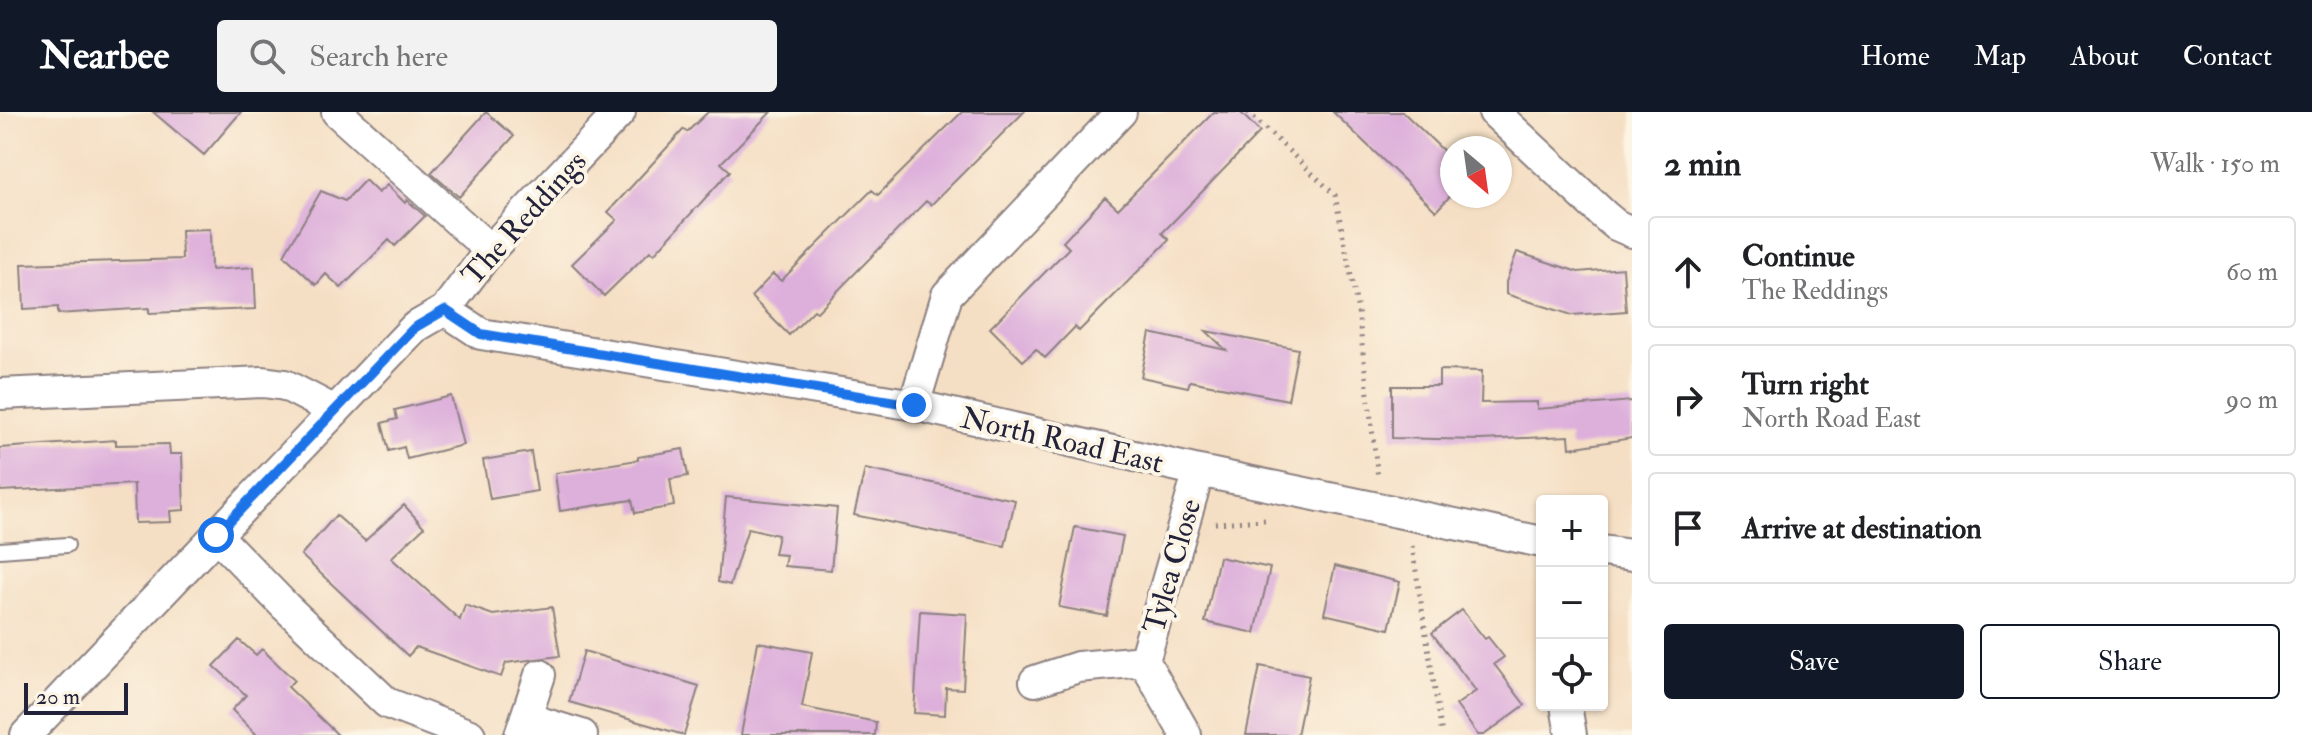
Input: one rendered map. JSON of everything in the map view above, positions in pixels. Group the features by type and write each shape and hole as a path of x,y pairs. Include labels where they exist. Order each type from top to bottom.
{"street":[{"path":"337,112 490,250"},
{"name":"The Reddings","path":"26,735 414,328 445,310 490,250 620,112"},
{"path":"914,405 947,295 1121,112"},
{"path":"1494,112 1604,215 1632,232"},
{"name":"North Road East","path":"445,310 481,334 914,405 1199,471 1536,541"},
{"path":"0,394 263,382 295,389 335,411"},
{"name":"Tylea Close","path":"1186,735 1144,661 1199,471"},
{"path":"216,535 387,703 470,735"},
{"path":"1608,552 1632,555"},
{"name":"Tylea Close","path":"1035,681 1078,667 1144,661"},
{"path":"540,675 523,727 582,735"},
{"path":"1567,711 1571,735"}],"lane":[{"path":"0,550 67,545"}],"path":[{"path":"1248,112 1335,195 1395,511 1442,735"}],"building":[{"path":"153,112 241,112 204,155"},
{"path":"486,112 514,136 459,197 431,173"},
{"path":"708,112 771,112 721,163 730,171 654,254 650,251 604,296 572,264 617,220 608,212 684,129 687,132"},
{"path":"962,112 1024,112 931,205 926,201 817,312 814,310 789,335 751,297 773,274 781,281 872,190 878,195"},
{"path":"1214,112 1240,112 1260,132 1162,233 1169,240 1079,331 1075,327 1045,358 1036,349 1023,361 990,328 1069,248 1063,242 1105,197 1118,209"},
{"path":"1333,112 1403,112 1440,147 1440,207 1436,211"},
{"path":"365,180 378,193 387,185 405,203 407,200 425,216 395,246 389,240 341,288 326,274 316,285 284,255 321,191 345,201"},
{"path":"210,229 211,270 254,267 256,309 149,313 149,308 58,314 58,307 24,309 22,264 182,259 181,230"},
{"path":"1517,252 1578,272 1623,268 1626,311 1572,315 1506,294 1506,282"},
{"path":"1206,331 1298,349 1288,400 1190,381 1188,387 1141,377 1150,333 1226,350"},
{"path":"1439,370 1482,371 1481,403 1537,402 1537,409 1632,401 1632,438 1570,448 1569,436 1480,440 1392,438 1392,386 1439,386"},
{"path":"451,396 463,445 407,459 404,447 389,451 382,423 397,419 395,410"},
{"path":"116,440 116,445 169,444 170,454 182,454 184,510 170,511 171,522 135,523 134,484 0,491 0,448"},
{"path":"683,449 688,476 670,479 674,506 635,513 632,500 560,511 555,473 638,460 638,457"},
{"path":"531,452 537,491 490,499 483,460"},
{"path":"865,469 1015,500 1005,546 854,515"},
{"path":"726,497 837,508 831,570 784,566 786,555 774,554 778,535 748,528 730,585 718,582"},
{"path":"404,505 424,527 391,558 460,620 465,605 493,615 552,607 560,656 506,663 501,677 416,647 408,656 301,555 336,515 365,541"},
{"path":"1075,527 1123,536 1107,616 1059,607"},
{"path":"1219,557 1270,568 1255,633 1205,622"},
{"path":"1335,566 1400,582 1389,629 1324,614"},
{"path":"1462,610 1504,657 1494,664 1525,705 1484,735 1478,735 1456,705 1476,691 1432,633"},
{"path":"920,611 967,614 963,689 946,688 945,715 914,713"},
{"path":"239,640 256,655 262,649 294,680 288,687 338,735 257,735 232,710 246,695 214,666"},
{"path":"758,642 812,652 802,707 876,722 875,735 741,735"},
{"path":"584,651 699,686 684,735 569,702"},
{"path":"1260,666 1309,676 1297,735 1246,735"}],"route":[{"path":"216,535 414,328 445,310 481,334 914,405"}]}
